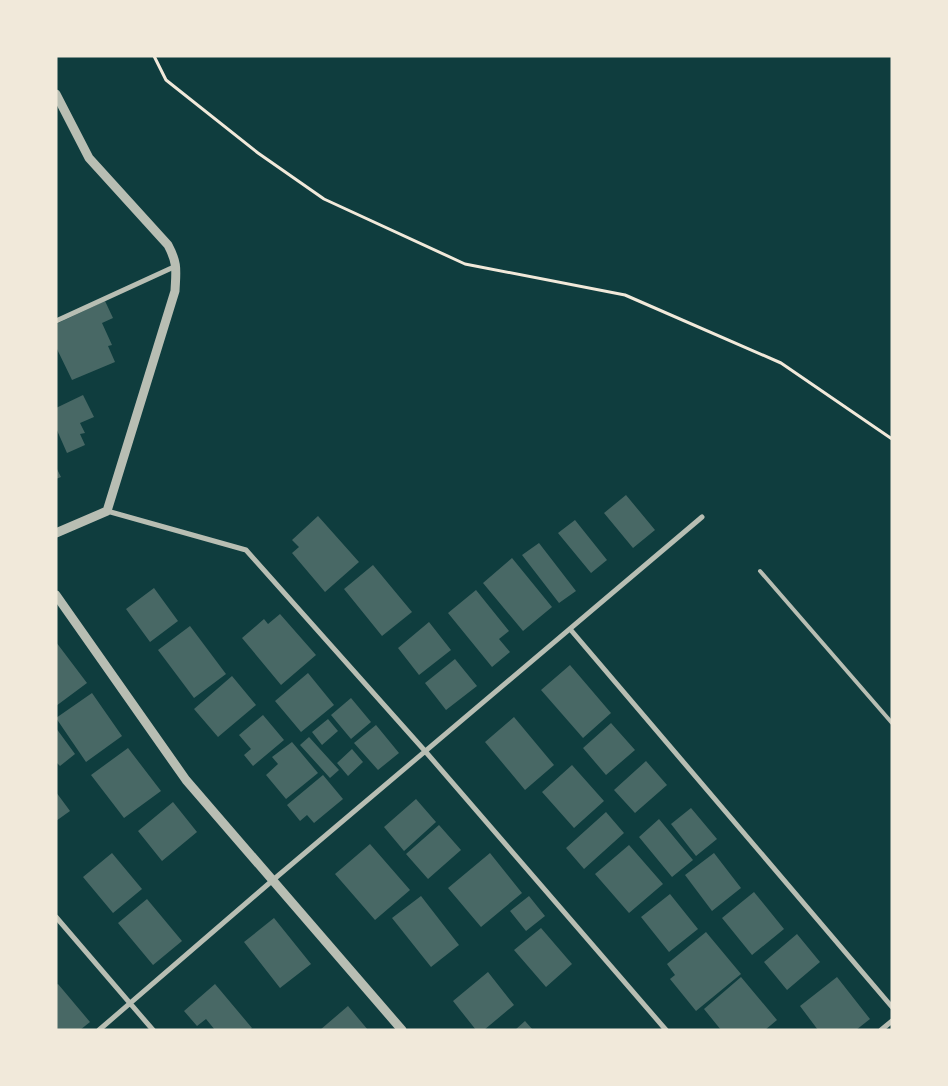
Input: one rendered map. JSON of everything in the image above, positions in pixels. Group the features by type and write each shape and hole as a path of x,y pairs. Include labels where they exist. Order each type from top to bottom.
{"street":[{"path":"56,94 89,158 168,245 177,266 175,290 107,511"},
{"path":"56,321 177,266"},
{"path":"56,533 107,511 246,550 425,751 666,1030"},
{"path":"99,1030 273,880 702,517"},
{"path":"56,595 186,780 402,1030"},
{"path":"570,629 892,1007"},
{"path":"56,917 153,1030"},
{"path":"881,1030 892,1021"}],"lane":[{"path":"760,571 892,723"}],"path":[{"path":"154,56 166,80 258,153 324,199 464,264 625,295 781,364 892,440"}],"building":[{"path":"105,301 113,318 102,323 112,345 108,346 115,362 72,380 56,347 56,324"},
{"path":"83,395 94,417 80,423 85,433 80,434 85,445 67,453 56,428 56,408"},
{"path":"56,467 61,477 56,479"},
{"path":"626,495 655,530 633,548 604,513"},
{"path":"318,516 359,562 325,592 292,553 299,547 292,540"},
{"path":"575,520 607,560 591,573 558,533"},
{"path":"539,543 576,591 559,603 522,555"},
{"path":"512,558 552,607 523,631 483,583"},
{"path":"373,565 412,612 382,636 344,589"},
{"path":"154,588 178,621 150,642 126,609"},
{"path":"476,590 509,631 499,639 510,652 492,667 448,613"},
{"path":"280,614 316,655 281,685 242,638 264,619 268,624"},
{"path":"429,622 451,650 419,675 398,648"},
{"path":"190,626 226,674 194,698 158,650"},
{"path":"56,642 87,683 56,706"},
{"path":"455,659 477,686 446,710 425,683"},
{"path":"570,665 611,713 583,738 541,690"},
{"path":"308,673 334,705 301,732 275,701"},
{"path":"232,676 256,705 218,737 194,709"},
{"path":"92,693 122,736 86,762 56,718"},
{"path":"351,698 371,722 351,739 331,715"},
{"path":"263,715 284,740 253,766 244,755 251,749 239,735"},
{"path":"514,717 554,765 525,790 485,742"},
{"path":"328,719 338,731 322,745 312,732"},
{"path":"611,723 635,750 606,775 583,748"},
{"path":"376,725 399,753 378,770 354,743"},
{"path":"56,728 75,754 60,766 56,762"},
{"path":"309,737 339,770 330,778 300,745"},
{"path":"292,742 318,773 286,799 266,775 278,764 272,757"},
{"path":"128,748 161,791 124,818 91,775"},
{"path":"352,749 363,762 348,776 337,763"},
{"path":"646,761 667,785 635,813 614,790"},
{"path":"572,765 604,801 574,828 542,792"},
{"path":"323,775 343,799 314,823 307,815 300,821 287,805"},
{"path":"56,792 70,811 56,821"},
{"path":"416,799 436,822 404,851 384,827"},
{"path":"173,802 197,832 162,861 138,831"},
{"path":"691,808 717,839 696,856 671,824"},
{"path":"606,812 624,833 584,869 566,848"},
{"path":"659,819 693,860 672,877 639,837"},
{"path":"439,825 461,850 428,879 406,854"},
{"path":"370,844 410,890 375,920 335,874"},
{"path":"629,845 663,884 629,913 595,874"},
{"path":"112,853 142,889 113,913 83,877"},
{"path":"490,853 522,893 481,927 448,888"},
{"path":"714,853 741,888 712,911 685,875"},
{"path":"754,892 784,929 752,955 722,918"},
{"path":"670,894 698,929 669,952 641,917"},
{"path":"421,896 459,945 431,967 392,918"},
{"path":"529,896 545,916 526,931 510,911"},
{"path":"147,899 182,941 153,965 118,923"},
{"path":"274,918 311,964 280,988 244,942"},
{"path":"541,928 572,964 546,987 514,950"},
{"path":"706,932 741,974 696,1011 670,979 675,975 667,964"},
{"path":"797,934 820,962 787,990 764,962"},
{"path":"488,972 514,1005 484,1030 476,1030 453,1001"},
{"path":"741,977 777,1020 765,1030 721,1030 704,1009"},
{"path":"837,977 870,1019 856,1030 818,1030 800,1006"},
{"path":"58,984 90,1022 80,1030 56,1030 56,985"},
{"path":"215,984 252,1028 249,1030 215,1030 206,1019 197,1026 184,1011"},
{"path":"348,1006 368,1030 320,1030"},
{"path":"525,1021 533,1030 515,1030"}]}
